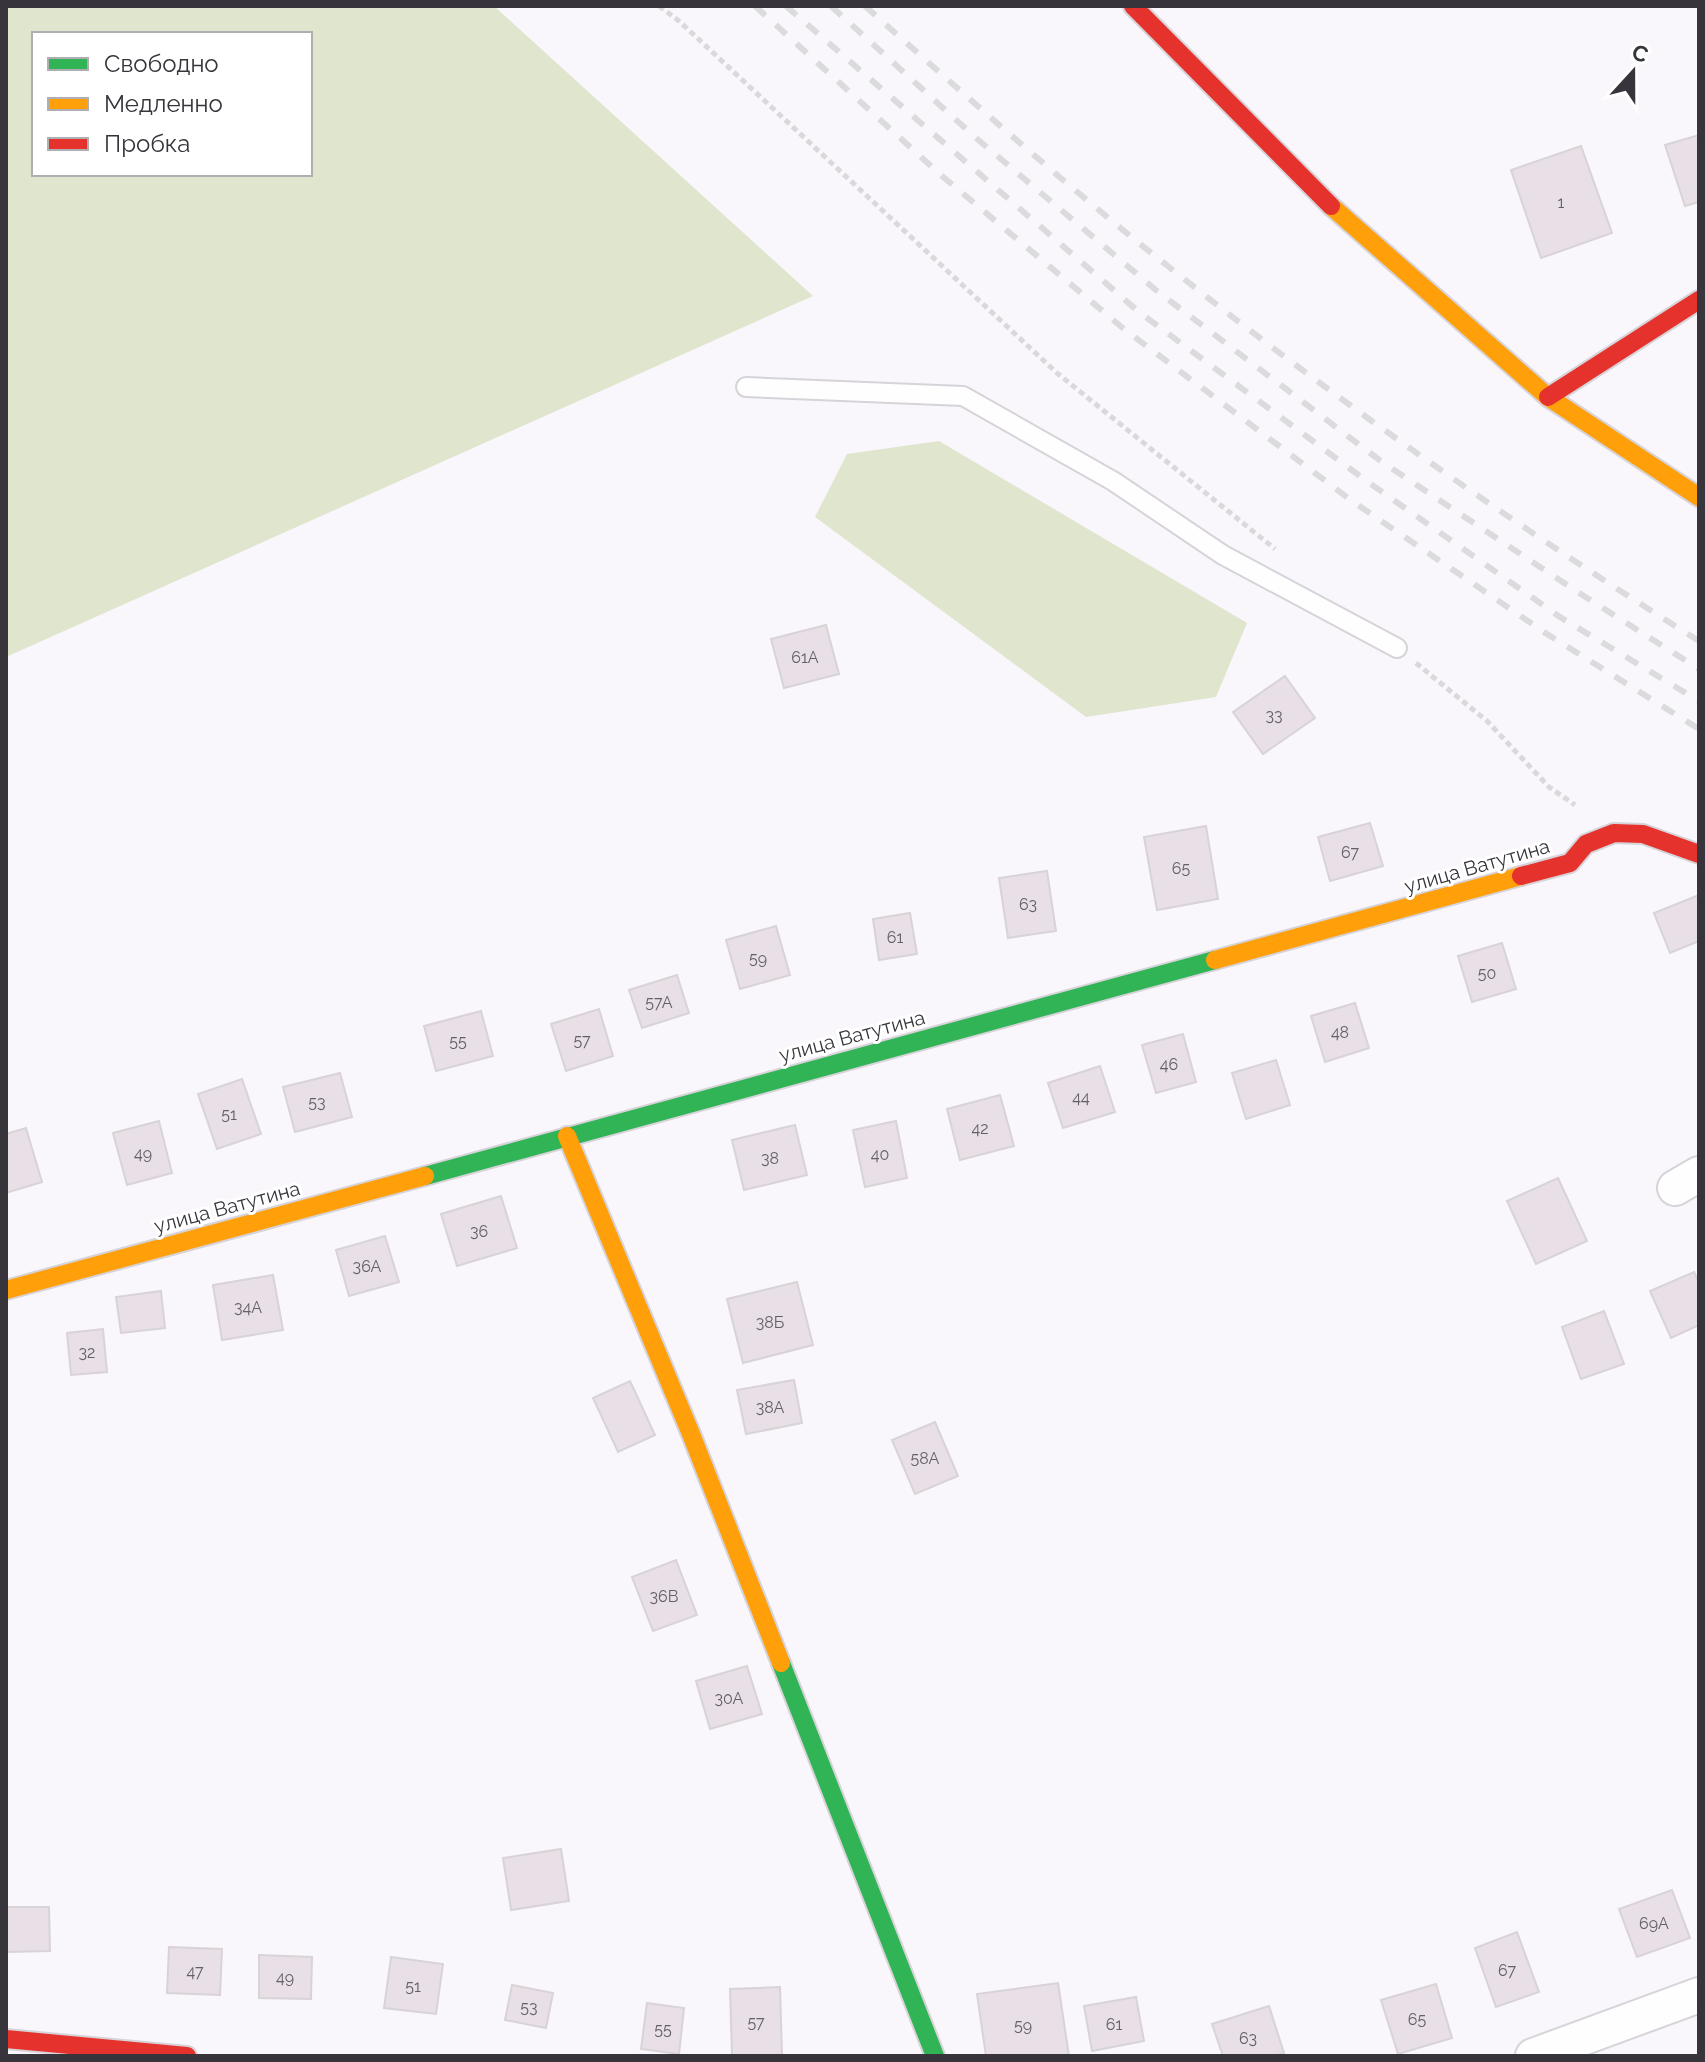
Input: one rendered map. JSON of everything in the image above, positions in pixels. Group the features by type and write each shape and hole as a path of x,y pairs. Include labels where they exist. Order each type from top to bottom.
{"street":[{"path":"1133,6 1325,201 1548,397 1699,497"},
{"path":"1548,397 1699,300"},
{"path":"1609,835 1622,830 1664,839 1699,854"},
{"name":"улица Ватутина","path":"6,1290 1570,863 1587,843 1609,835"},
{"path":"567,1136 691,1434 935,2056"},
{"path":"1533,2056 1699,1995"},
{"path":"6,2039 114,2052 187,2056"}],"lane":[{"path":"746,387 963,396 1113,481 1223,555 1397,648"}],"path":[{"path":"659,6 679,21 1057,373 1275,549"},
{"path":"1397,648 1487,721 1549,787 1583,810 1609,835"}],"green space":[{"path":"6,6 494,6 813,296 6,657"},
{"path":"939,441 1247,623 1216,697 1086,717 815,517 847,454"}],"building":[{"path":"1699,135 1699,202 1685,206 1665,145"},
{"path":"1581,146 1612,233 1541,258 1511,170"},
{"path":"826,625 839,674 784,688 771,639"},
{"path":"1285,676 1315,718 1263,754 1233,712"},
{"path":"1370,823 1383,866 1330,881 1318,837"},
{"path":"1206,826 1218,899 1157,910 1144,837"},
{"path":"1047,871 1056,931 1008,938 999,878"},
{"path":"1699,895 1699,941 1670,953 1654,913"},
{"path":"910,913 917,954 879,960 873,919"},
{"path":"776,926 790,975 740,989 726,940"},
{"path":"1502,943 1516,989 1472,1002 1458,956"},
{"path":"677,975 689,1013 642,1028 629,990"},
{"path":"1355,1003 1369,1048 1325,1062 1311,1016"},
{"path":"599,1009 613,1056 566,1071 551,1024"},
{"path":"481,1011 493,1056 436,1071 424,1026"},
{"path":"1183,1034 1196,1082 1156,1093 1142,1045"},
{"path":"1276,1060 1290,1105 1246,1119 1232,1073"},
{"path":"1100,1066 1115,1112 1063,1128 1048,1083"},
{"path":"340,1073 352,1117 295,1132 283,1087"},
{"path":"242,1079 261,1134 217,1149 198,1094"},
{"path":"1000,1095 1014,1146 960,1160 947,1109"},
{"path":"159,1121 172,1173 127,1185 113,1133"},
{"path":"896,1121 907,1178 865,1187 853,1130"},
{"path":"795,1125 807,1175 744,1190 732,1140"},
{"path":"26,1128 42,1182 6,1193 6,1134"},
{"path":"1558,1178 1587,1241 1536,1264 1507,1201"},
{"path":"501,1196 517,1248 457,1266 441,1214"},
{"path":"385,1236 399,1282 349,1296 336,1250"},
{"path":"1694,1272 1699,1283 1699,1325 1671,1338 1650,1291"},
{"path":"273,1275 283,1330 222,1340 213,1285"},
{"path":"797,1282 813,1345 743,1363 727,1299"},
{"path":"161,1291 165,1328 121,1333 116,1297"},
{"path":"1604,1311 1624,1364 1581,1379 1562,1327"},
{"path":"103,1329 107,1372 71,1375 67,1333"},
{"path":"794,1380 802,1423 746,1434 737,1390"},
{"path":"630,1381 655,1435 618,1452 593,1398"},
{"path":"935,1422 958,1476 915,1494 892,1440"},
{"path":"676,1560 697,1615 653,1631 632,1577"},
{"path":"747,1666 762,1714 710,1729 696,1681"},
{"path":"561,1849 569,1901 511,1910 503,1858"},
{"path":"1672,1890 1690,1938 1637,1957 1619,1909"},
{"path":"6,1907 49,1907 50,1951 6,1952"},
{"path":"1517,1932 1539,1992 1496,2007 1475,1948"},
{"path":"169,1947 222,1949 220,1995 167,1993"},
{"path":"259,1955 312,1957 311,1999 259,1998"},
{"path":"391,1957 443,1964 436,2014 384,2008"},
{"path":"1058,1983 1069,2056 986,2056 977,1994"},
{"path":"1436,1984 1452,2038 1398,2054 1381,2000"},
{"path":"512,1985 553,1993 546,2028 505,2020"},
{"path":"780,1987 782,2056 732,2056 730,1989"},
{"path":"1136,1997 1144,2041 1092,2051 1084,2006"},
{"path":"647,2003 684,2008 679,2054 641,2049"},
{"path":"1269,2006 1284,2053 1274,2056 1223,2056 1212,2024"}],"railway":[{"path":"755,6 942,176 1124,329 1352,501 1547,634 1699,729"},
{"path":"786,6 1139,312 1368,482 1560,617 1699,701"},
{"path":"831,6 976,138 1157,291 1382,462 1699,669"},
{"path":"865,6 1130,236 1297,366 1429,462 1699,641"}],"traffic: fast":[{"path":"425,1176 1215,960"},
{"path":"781,1663 935,2056"}],"traffic: slow":[{"path":"1331,206 1548,397 1699,497"},
{"path":"1215,960 1521,876"},
{"path":"567,1136 691,1434 781,1663"},
{"path":"6,1290 425,1176"}],"traffic: jam":[{"path":"1133,6 1331,206"},
{"path":"1548,397 1699,300"},
{"path":"1521,876 1570,863 1586,844 1614,833 1643,834 1699,854"},
{"path":"6,2039 187,2056"}]}
